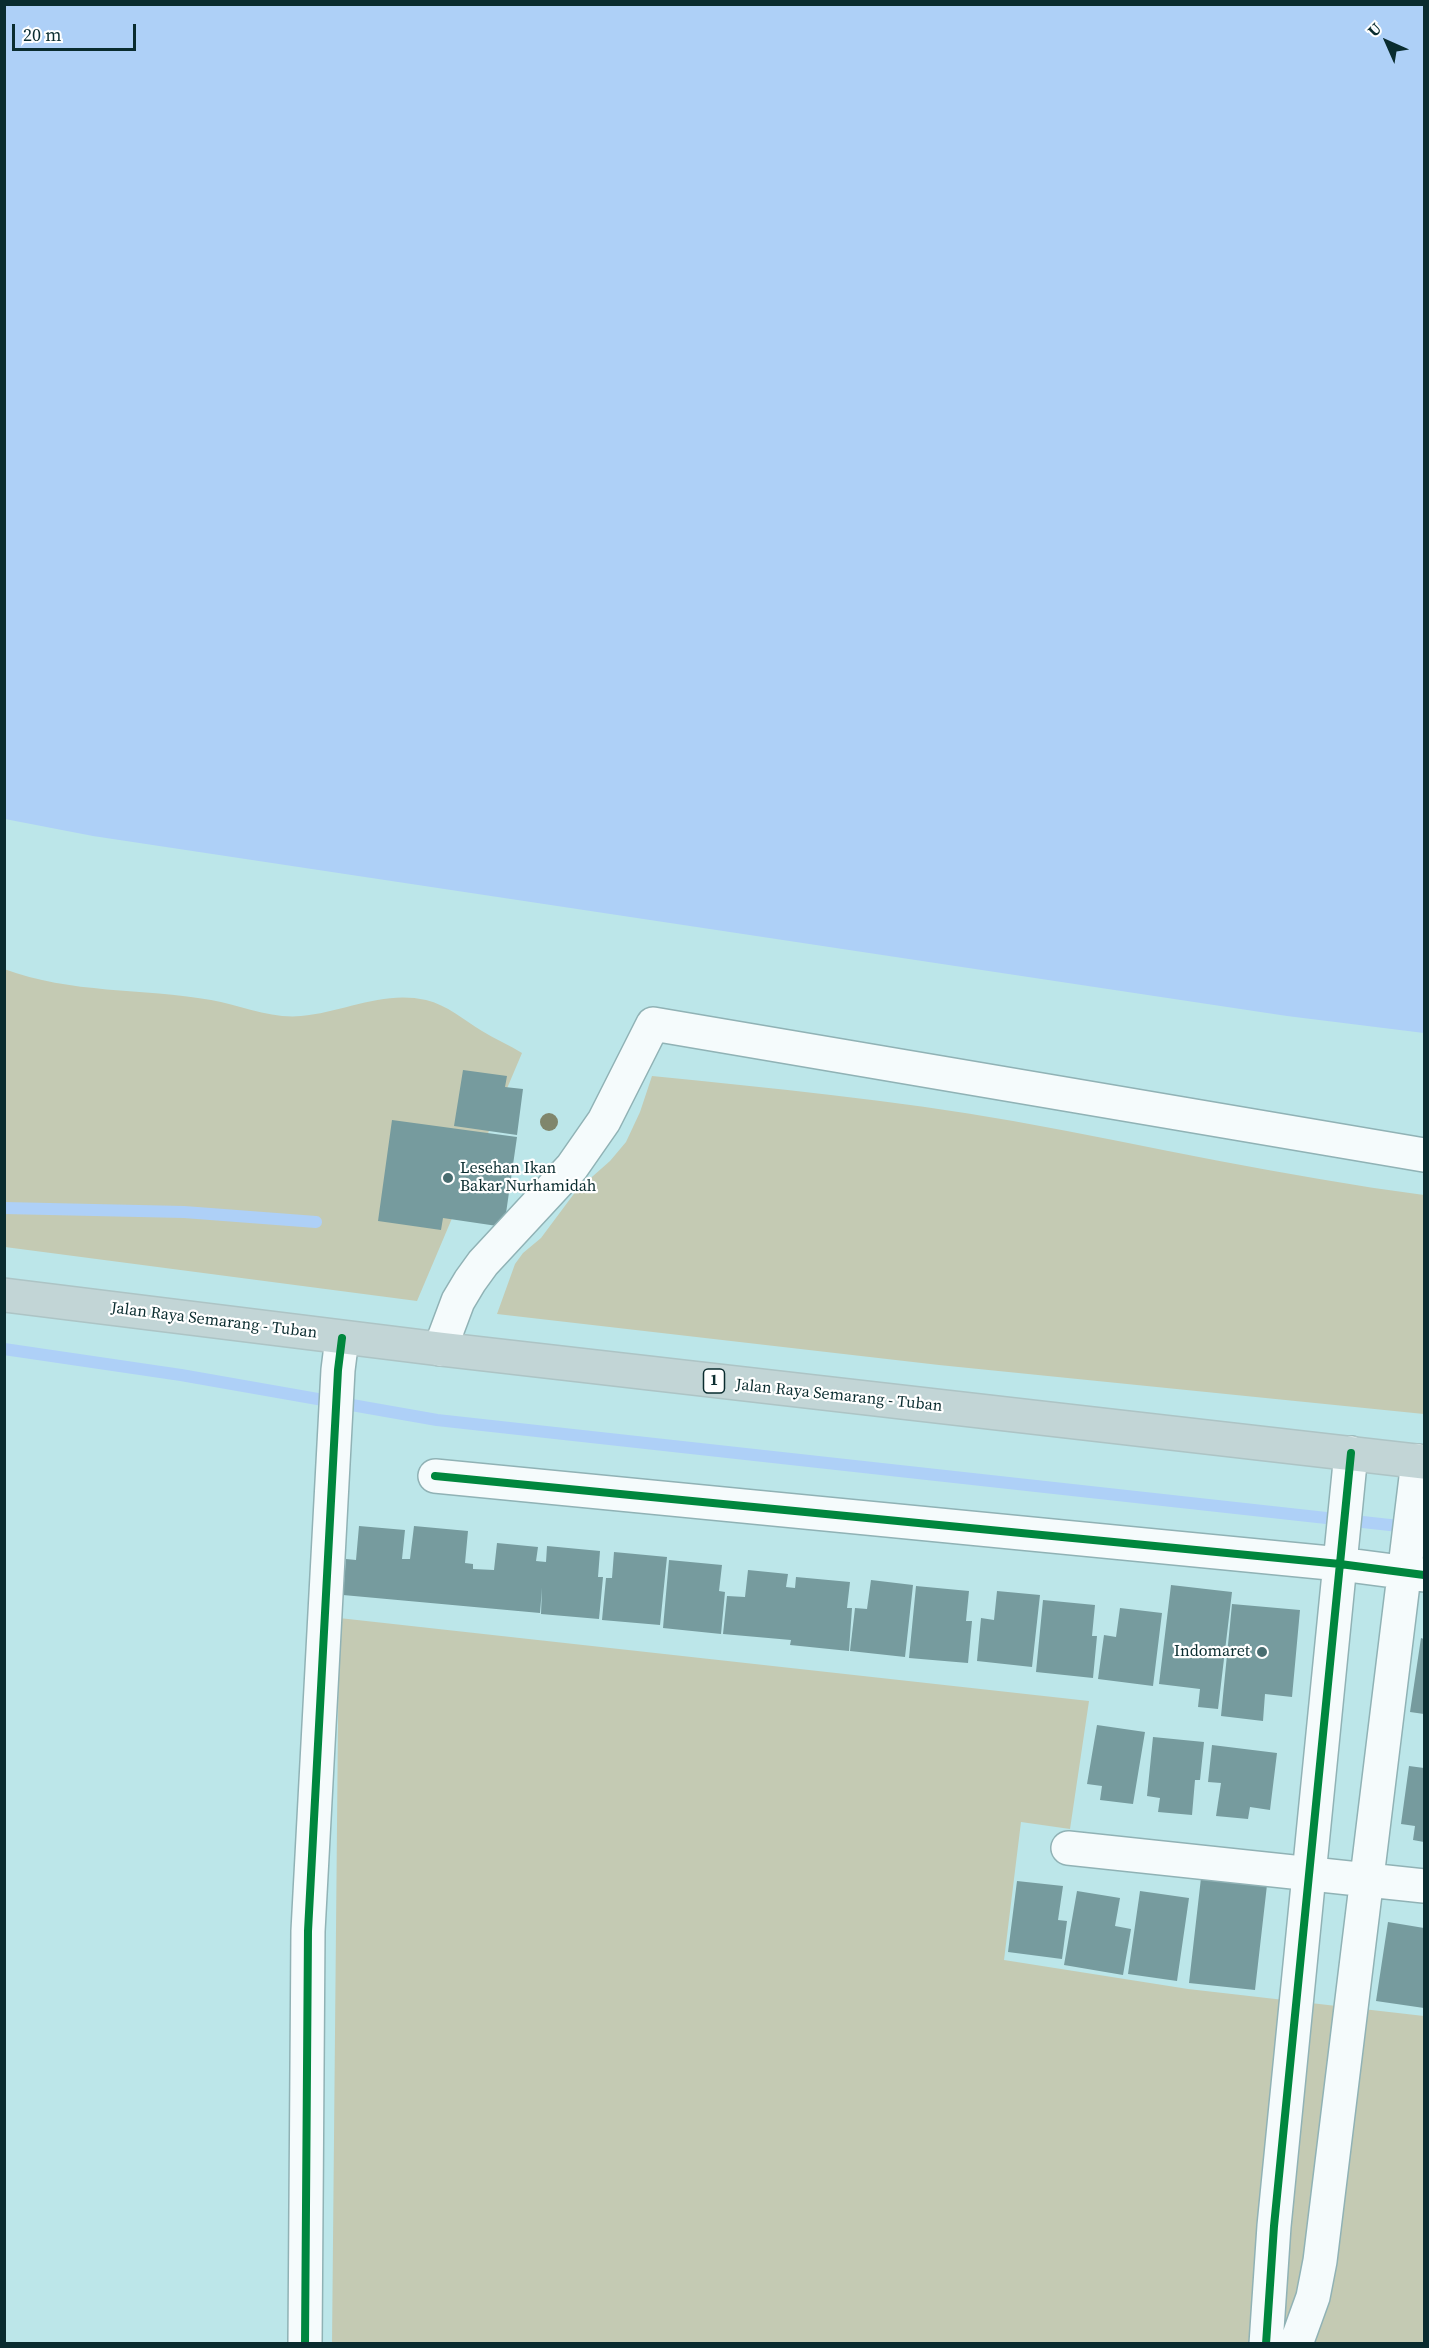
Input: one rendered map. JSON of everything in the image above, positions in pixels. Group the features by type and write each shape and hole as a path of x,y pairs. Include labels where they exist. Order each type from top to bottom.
{"highway":[{"name":"Jalan Raya Semarang - Tuban","path":"4,1295 1349,1467 1421,1462"}],"street":[{"path":"440,1349 458,1301 470,1281 578,1158 604,1121 653,1024 1425,1155"},
{"path":"305,2343 308,1931 338,1370 342,1338"},
{"path":"1296,2343 1312,2297 1320,2261 1366,1878 1412,1565 1415,1495 1421,1462"},
{"path":"1266,2343 1285,2115 1349,1467"},
{"path":"435,1476 1342,1552 1412,1565"},
{"path":"1068,1848 1425,1886"},
{"path":"1285,2115 1336,2121"}],"green space":[{"path":"4,969 55,983 185,996 222,1002 267,1014 290,1016 317,1014 394,998 426,1000 448,1009 522,1053 417,1301 5,1247"},
{"path":"652,1076 923,1107 1013,1121 1269,1170 1424,1195 1424,1414 939,1365 497,1314 515,1264 523,1253 541,1238 576,1191 610,1161 626,1142 640,1112"},
{"path":"339,1618 1089,1701 1070,1829 1021,1822 1004,1960 1188,1989 1424,2016 1424,2343 332,2344"}],"water":[{"path":"4,5 1424,5 1424,1033 1287,1016 93,836 5,819"}],"building":[{"path":"463,1070 507,1076 505,1087 523,1089 517,1135 454,1126"},
{"name":"Lesehan Ikan Bakar Nurhamidah","path":"392,1120 517,1137 504,1227 443,1218 441,1230 378,1221"},
{"path":"359,1526 405,1530 402,1559 410,1559 414,1526 468,1531 465,1563 473,1564 473,1569 494,1570 497,1543 538,1547 536,1561 546,1562 547,1546 600,1551 598,1577 603,1577 599,1619 541,1614 542,1588 540,1613 343,1595 346,1559 356,1560"},
{"path":"614,1552 667,1557 660,1625 602,1620 606,1578 612,1578"},
{"path":"669,1560 722,1565 719,1591 725,1592 721,1634 663,1628"},
{"path":"748,1570 788,1574 786,1587 795,1588 796,1577 850,1582 847,1608 852,1608 849,1651 790,1645 791,1640 723,1634 727,1596 745,1597"},
{"path":"871,1580 913,1585 905,1657 850,1651 855,1608 867,1609"},
{"path":"1171,1585 1232,1592 1218,1709 1198,1707 1200,1689 1159,1684"},
{"path":"916,1586 969,1591 966,1621 972,1621 968,1663 909,1658"},
{"path":"997,1591 1040,1595 1032,1667 977,1661 981,1618 994,1620"},
{"path":"1043,1600 1095,1605 1092,1636 1097,1636 1093,1678 1036,1672"},
{"name":"Indomaret","path":"1232,1604 1300,1610 1292,1697 1265,1694 1263,1721 1221,1716"},
{"path":"1120,1608 1162,1613 1153,1686 1098,1679 1104,1635 1116,1637"},
{"path":"1421,1638 1424,1639 1424,1714 1410,1712"},
{"path":"1097,1725 1145,1732 1133,1804 1100,1800 1102,1786 1087,1784"},
{"path":"1153,1737 1204,1742 1200,1780 1195,1780 1192,1815 1158,1812 1160,1798 1147,1796"},
{"path":"1212,1745 1277,1753 1270,1810 1250,1807 1248,1819 1216,1816 1221,1783 1208,1782"},
{"path":"1409,1766 1424,1768 1424,1842 1413,1840 1415,1826 1401,1824"},
{"path":"1201,1878 1267,1885 1255,1990 1189,1983"},
{"path":"1017,1881 1063,1886 1058,1920 1067,1921 1062,1959 1008,1952"},
{"path":"1077,1891 1120,1898 1115,1926 1131,1929 1123,1975 1064,1965"},
{"path":"1140,1891 1189,1898 1177,1981 1128,1974"},
{"path":"1388,1922 1424,1928 1424,2008 1376,2001"}],"waterway":[{"path":"4,1208 184,1212 316,1222"},
{"path":"4,1349 181,1375 437,1420 1408,1527"}],"cycle path":[{"path":"305,2344 308,1931 338,1370 342,1338"},
{"path":"1266,2344 1274,2226 1351,1453"},
{"path":"435,1476 1340,1564 1424,1575"}],"place":[{"name":"Lesehan Ikan Bakar Nurhamidah","path":"448,1178"},
{"name":"Indomaret","path":"1262,1652"}]}
